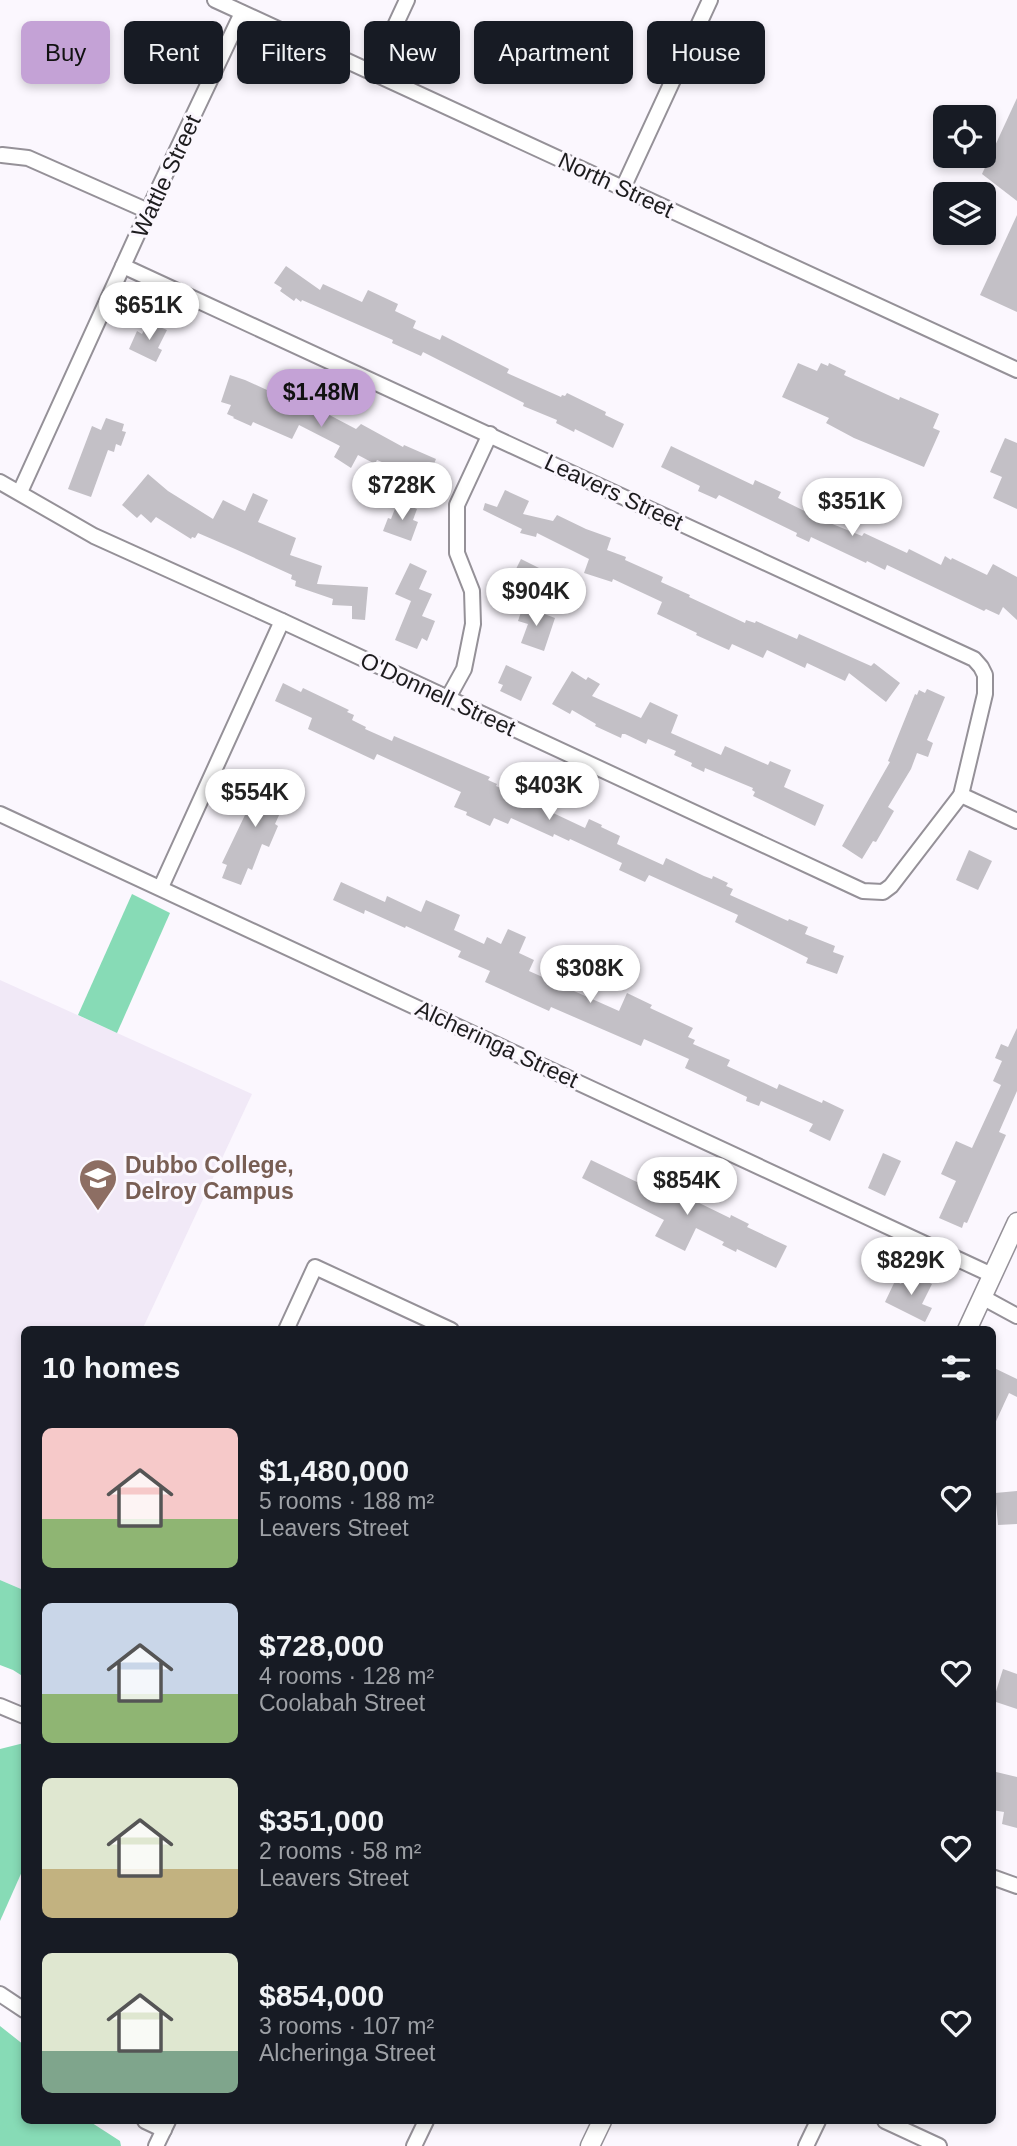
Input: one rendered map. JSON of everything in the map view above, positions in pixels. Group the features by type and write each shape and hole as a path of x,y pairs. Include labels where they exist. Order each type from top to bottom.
{"street":[{"name":"North Street","path":"215,0 364,69"},
{"path":"397,21 407,0"},
{"path":"623,188 710,0"},
{"name":"Wattle Street","path":"20,492 148,211 243,12"},
{"name":"North Street","path":"397,84 1017,370"},
{"path":"2,155 28,158 148,211"},
{"name":"Leavers Street","path":"123,266 974,659 985,674 985,694 961,795"},
{"path":"447,698 464,669 473,624 472,591 457,553 457,506 490,434"},
{"name":"O'Donnell Street","path":"0,482 94,536 863,891 883,892 891,886 961,795"},
{"path":"161,887 282,621"},
{"path":"961,795 1017,821"},
{"name":"Alcheringa Street","path":"0,814 992,1275"},
{"path":"969,1326 1017,1222"},
{"path":"288,1326 315,1268 442,1326"},
{"path":"982,1297 1017,1315"},
{"path":"0,1706 21,1715"},
{"path":"996,1878 1017,1886"},
{"path":"0,1994 21,2008"},
{"path":"414,2146 425,2124"},
{"path":"590,2146 601,2124"},
{"path":"806,2146 817,2124"},
{"path":"891,2124 939,2146"},
{"path":"156,2146 166,2125"}],"shaded area":[{"name":"Dubbo College, Delroy Campus","path":"0,980 252,1094 144,1326 21,1326 21,1589 0,1580"}],"green space":[{"path":"132,894 170,913 117,1033 78,1015"},
{"path":"0,1580 21,1589 21,1675 0,1665"},
{"path":"21,1744 21,1874 0,1921 0,1749"},
{"path":"0,2026 21,2043 21,2124 94,2124 120,2141 121,2146 0,2146"}],"building":[{"path":"1017,98 1017,201 996,182 982,174 985,168 996,168 996,144"},
{"path":"1017,215 1017,312 980,295"},
{"path":"286,266 320,290 323,284 362,302 368,290 398,304 395,311 416,321 413,328 440,340 442,335 509,369 507,373 561,397 567,393 606,412 605,415 624,424 613,448 575,429 574,432 556,423 557,420 523,406 524,403 423,352 421,356 392,343 393,340 302,300 301,302 296,298 294,301 274,283"},
{"path":"148,322 167,330 158,348 162,350 156,362 129,349 137,331 142,334"},
{"path":"798,363 817,371 821,363 828,366 829,363 846,371 844,375 899,400 900,397 939,414 933,428 940,431 924,467 854,438 826,423 829,418 782,397"},
{"path":"230,375 316,413 318,409 356,429 361,424 403,447 404,445 436,459 427,481 377,460 375,464 358,455 351,468 334,457 340,446 299,425 292,439 253,422 251,426 233,418 227,414 231,405 221,402"},
{"path":"106,418 124,424 122,431 126,432 121,446 116,444 114,452 108,450 91,497 68,489 92,426 101,430"},
{"path":"1005,438 1017,443 1017,509 993,498 1002,477 990,472"},
{"path":"671,446 753,485 755,480 781,492 778,498 825,521 862,536 864,533 907,553 909,549 941,565 945,556 987,575 993,564 1017,577 1017,620 1003,607 999,615 986,609 984,611 887,565 885,570 867,561 866,563 811,537 809,542 796,536 797,533 719,495 716,499 698,491 700,486 661,467"},
{"path":"148,474 168,491 213,519 223,500 245,511 253,493 268,500 258,522 296,538 290,555 322,566 317,584 368,587 365,620 352,619 352,606 332,605 333,599 295,586 296,581 291,579 292,575 235,549 198,533 191,539 156,517 151,523 141,514 137,518 122,505"},
{"path":"505,490 529,501 523,514 553,521 557,515 611,538 607,550 663,577 661,582 690,595 689,597 745,623 746,620 756,621 797,639 799,634 871,666 874,663 900,683 886,702 849,673 845,681 807,663 805,668 767,650 763,658 732,644 729,650 696,635 697,633 657,614 662,602 613,579 612,582 584,573 589,559 537,533 536,537 520,533 522,529 483,510 485,503 497,507"},
{"path":"398,501 417,509 413,520 418,522 411,541 383,531"},
{"path":"521,559 539,568 524,597 506,589"},
{"path":"410,563 427,571 419,589 432,594 422,616 435,621 427,641 422,638 417,649 395,640 411,601 395,594"},
{"path":"523,606 555,618 544,651 521,643 528,624 518,621"},
{"path":"506,665 532,677 521,701 500,691 503,685 498,683"},
{"path":"572,671 586,680 588,677 600,684 592,696 641,718 650,702 678,715 671,733 721,755 725,746 768,765 770,761 791,770 784,787 824,805 815,826 753,796 753,788 705,768 704,772 691,766 692,763 674,755 676,751 648,739 646,744 625,734 622,734 621,738 595,726 596,724 572,710 570,714 552,704"},
{"path":"283,683 301,692 303,688 349,710 347,712 354,715 352,720 366,727 365,729 392,741 394,736 490,777 488,780 497,784 496,786 585,828 589,819 602,825 601,827 620,836 617,844 663,865 666,858 704,876 712,879 713,876 728,883 726,886 733,889 730,895 808,927 805,934 835,946 833,952 844,956 837,974 806,963 808,958 735,922 738,915 649,875 645,882 619,870 622,863 570,839 569,841 554,834 553,837 511,818 508,824 494,818 490,826 466,815 467,812 454,807 461,792 377,754 374,760 308,729 312,718 275,701"},
{"path":"927,689 945,697 927,740 933,743 928,757 917,753 911,769 888,807 894,811 876,842 873,841 862,859 842,846 890,762 888,761 915,694 917,695 919,690 925,693"},
{"path":"266,771 287,781 279,799 285,802 269,847 262,844 252,870 248,868 241,885 222,878 227,865 222,863"},
{"path":"969,850 992,861 978,890 956,880"},
{"path":"341,882 385,902 387,896 421,912 426,900 460,915 454,930 484,944 487,937 501,944 508,929 526,937 519,953 534,960 529,971 619,1011 627,993 652,1005 650,1008 693,1028 688,1037 695,1040 693,1044 730,1060 727,1066 777,1089 779,1084 844,1110 830,1141 809,1131 813,1124 761,1101 759,1106 746,1101 747,1097 685,1068 689,1059 644,1039 641,1046 551,1007 549,1011 485,982 490,971 458,957 461,951 406,926 405,928 365,910 364,914 333,900"},
{"path":"1017,1028 1017,1091 999,1132 1006,1135 967,1223 964,1222 962,1228 939,1218 956,1181 941,1174 956,1141 972,1148 1001,1085 993,1081 1002,1061 995,1058 1001,1044 1008,1047"},
{"path":"883,1153 901,1161 885,1196 868,1188"},
{"path":"591,1160 687,1206 691,1199 730,1218 731,1215 749,1224 747,1227 787,1246 776,1268 737,1249 736,1252 722,1245 724,1242 696,1228 685,1251 655,1236 664,1220 582,1178"},
{"path":"907,1272 932,1284 922,1304 932,1308 925,1322 885,1302 895,1281 901,1284"},
{"path":"996,1369 1017,1379 1017,1397 1009,1393 996,1421"},
{"path":"1017,1491 1017,1524 998,1525 996,1493"},
{"path":"1003,1669 1017,1674 1017,1709 996,1702 996,1691"},
{"path":"996,1772 1017,1777 1017,1828 1002,1824 1004,1812 996,1811"}],"place":[{"name":"Dubbo College, Delroy Campus","path":"98,1212"}]}
